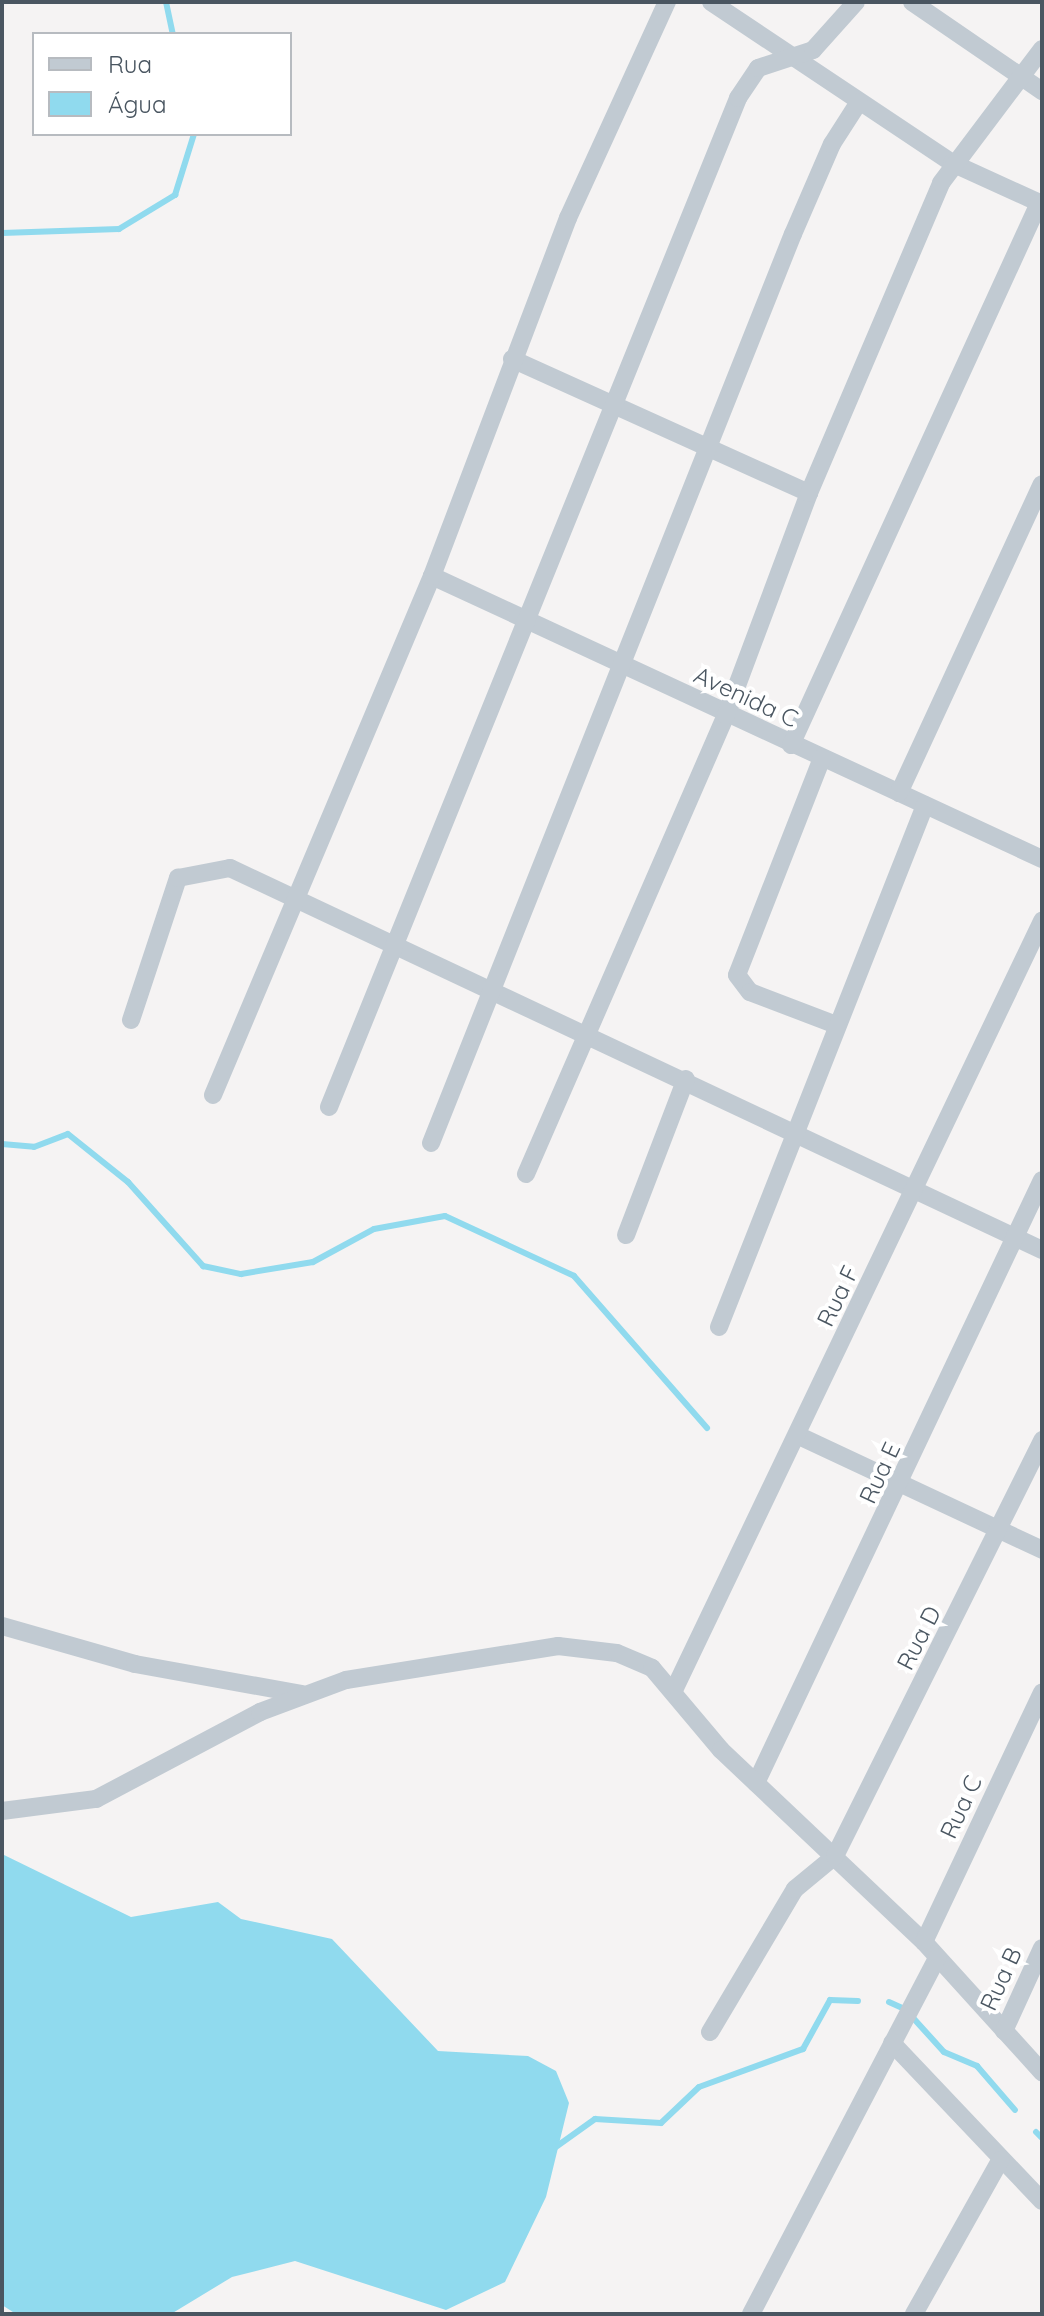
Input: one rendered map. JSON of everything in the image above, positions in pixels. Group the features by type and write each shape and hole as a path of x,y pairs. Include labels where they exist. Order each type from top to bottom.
{"street":[{"path":"213,1095 432,576 512,359 592,161 667,2"},
{"path":"711,2 800,57 859,102 952,163 1041,204 791,745"},
{"path":"329,1107 749,76 767,63 800,57 856,2"},
{"path":"912,2 1042,91"},
{"path":"526,1174 726,715 809,493 952,163 1042,49"},
{"path":"431,1143 711,451 819,172 859,102"},
{"path":"512,359 809,493"},
{"path":"899,793 1042,484"},
{"name":"Avenida C","path":"432,576 623,668 1042,859"},
{"path":"822,758 737,975 750,992 834,1024"},
{"path":"719,1327 834,1024 925,805"},
{"path":"131,1020 178,878 230,868 686,1079 1042,1250"},
{"name":"Rua F","path":"674,1690 917,1191 1042,921"},
{"path":"626,1235 686,1079"},
{"name":"Rua E","path":"756,1783 901,1485 1042,1180"},
{"path":"797,1435 1042,1550"},
{"name":"Rua D","path":"835,1856 1000,1531 1042,1440"},
{"path":"2,1626 135,1664 302,1694"},
{"path":"2,1811 96,1799 302,1694 397,1669 558,1646 638,1659 674,1690 756,1783 924,1942 1042,2072"},
{"name":"Rua C","path":"924,1942 1042,1692"},
{"path":"710,2032 795,1889 835,1856"},
{"name":"Rua B","path":"1004,2031 1042,1948"},
{"path":"751,2314 937,1958"},
{"path":"892,2043 1000,2161 1042,2201"},
{"path":"914,2314 1000,2161"}],"water":[{"path":"2,1854 131,1917 218,1902 241,1919 332,1939 438,2051 528,2056 556,2071 569,2103 546,2197 505,2282 446,2310 295,2261 232,2277 171,2314 16,2314 2,2305"}],"waterway":[{"path":"166,2 173,32"},
{"path":"2,233 119,229 175,195 193,136"},
{"path":"2,1144 34,1147 68,1134 128,1182 203,1266 241,1274 313,1262 374,1229 445,1216 574,1276 707,1428"},
{"path":"553,2149 595,2119 661,2123 699,2087 803,2049 830,2000 858,2001"},
{"path":"889,2002 905,2009 944,2052 977,2066 1015,2110"},
{"path":"1036,2132 1042,2138"}]}
